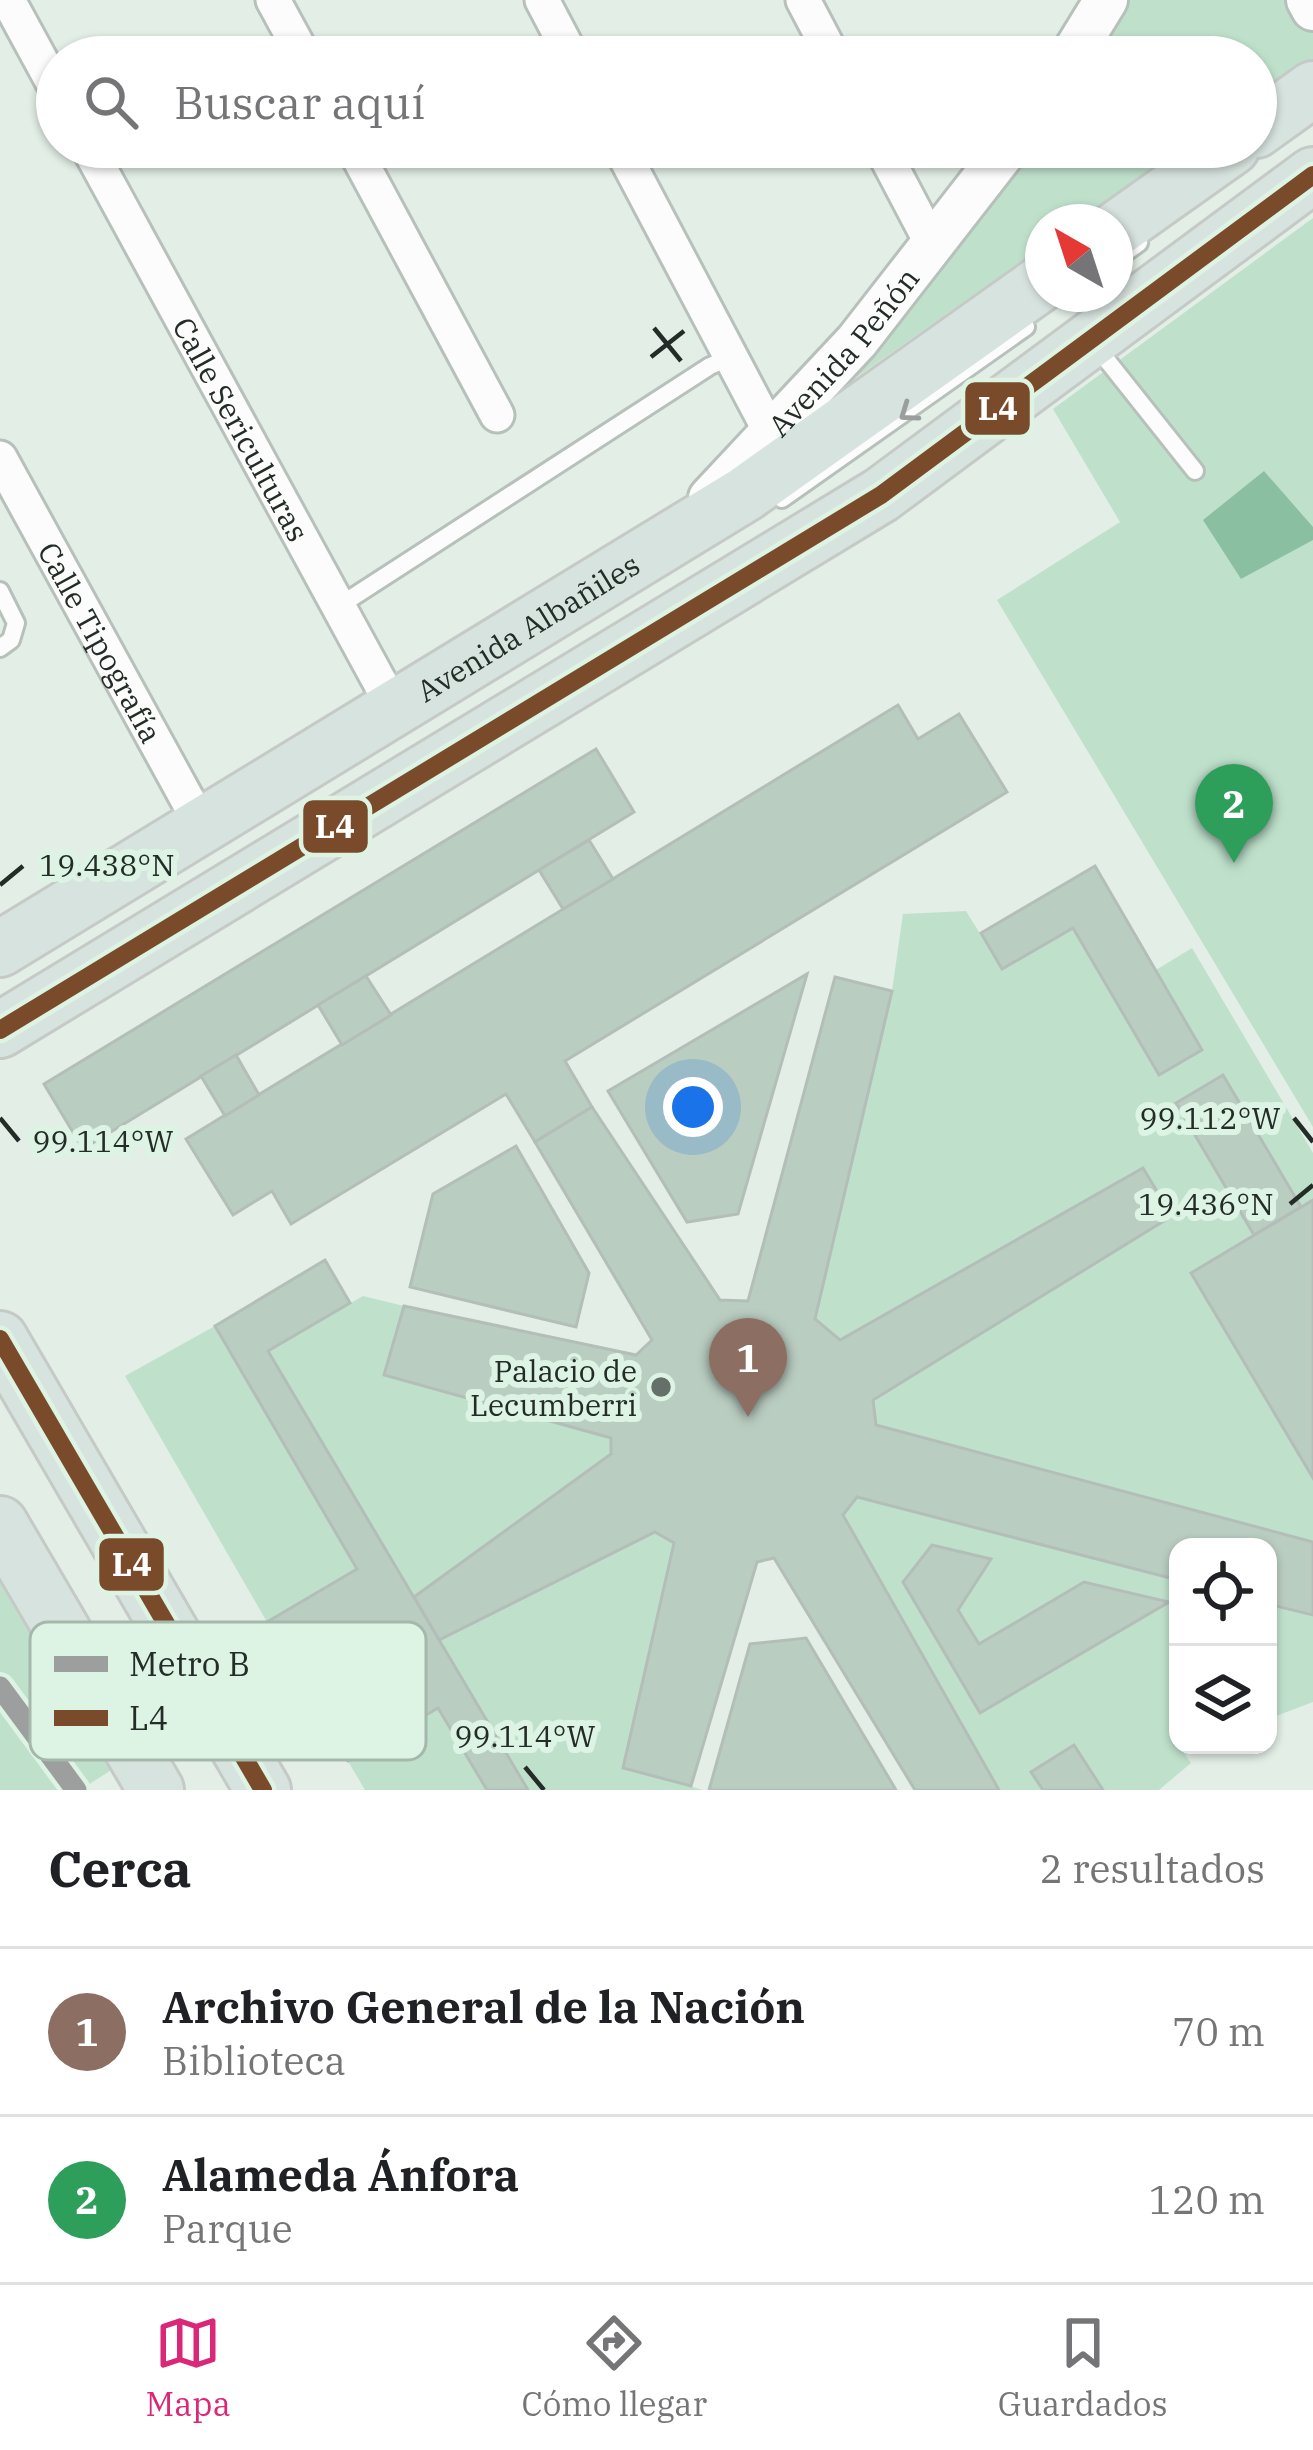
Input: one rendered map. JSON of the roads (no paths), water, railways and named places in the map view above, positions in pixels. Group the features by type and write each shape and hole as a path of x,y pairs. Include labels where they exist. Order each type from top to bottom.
{"main road":[{"path":"1277,137 1313,89"},
{"path":"1133,232 1237,168"},
{"path":"0,1030 881,495 1089,339 1250,168"},
{"name":"Avenida Albañiles","path":"5,933 203,828 665,544 1025,311"},
{"path":"0,1339 164,1622"},
{"path":"0,1524 57,1622"},
{"path":"137,1760 154,1790"},
{"path":"245,1760 262,1790"}],"street":[{"path":"8,0 36,51"},
{"path":"273,0 293,36"},
{"path":"542,0 561,36"},
{"path":"803,0 822,36"},
{"path":"1308,0 1313,9"},
{"name":"Calle Sericulturas","path":"99,168 395,710"},
{"path":"364,168 497,415"},
{"path":"631,168 772,435"},
{"path":"891,168 933,247"},
{"name":"Avenida Peñón","path":"665,544 772,435 933,247 992,168"},
{"name":"Calle Tipografía","path":"0,458 203,828"}],"lane":[{"path":"1277,142 1313,113"},
{"path":"760,512 1026,312"},
{"path":"1089,339 1195,471"},
{"path":"339,606 710,366 731,358"},
{"path":"0,591 16,622 11,640 0,649"}],"metro line":[{"name":"B","path":"0,1687 30,1728"},
{"name":"B","path":"54,1760 76,1790"}],"place":[{"name":"Alameda Ánfora","path":"1234,863"},
{"name":"Palacio de Lecumberri","path":"661,1387"},
{"name":"Archivo General de la Nación","path":"748,1417"}]}
